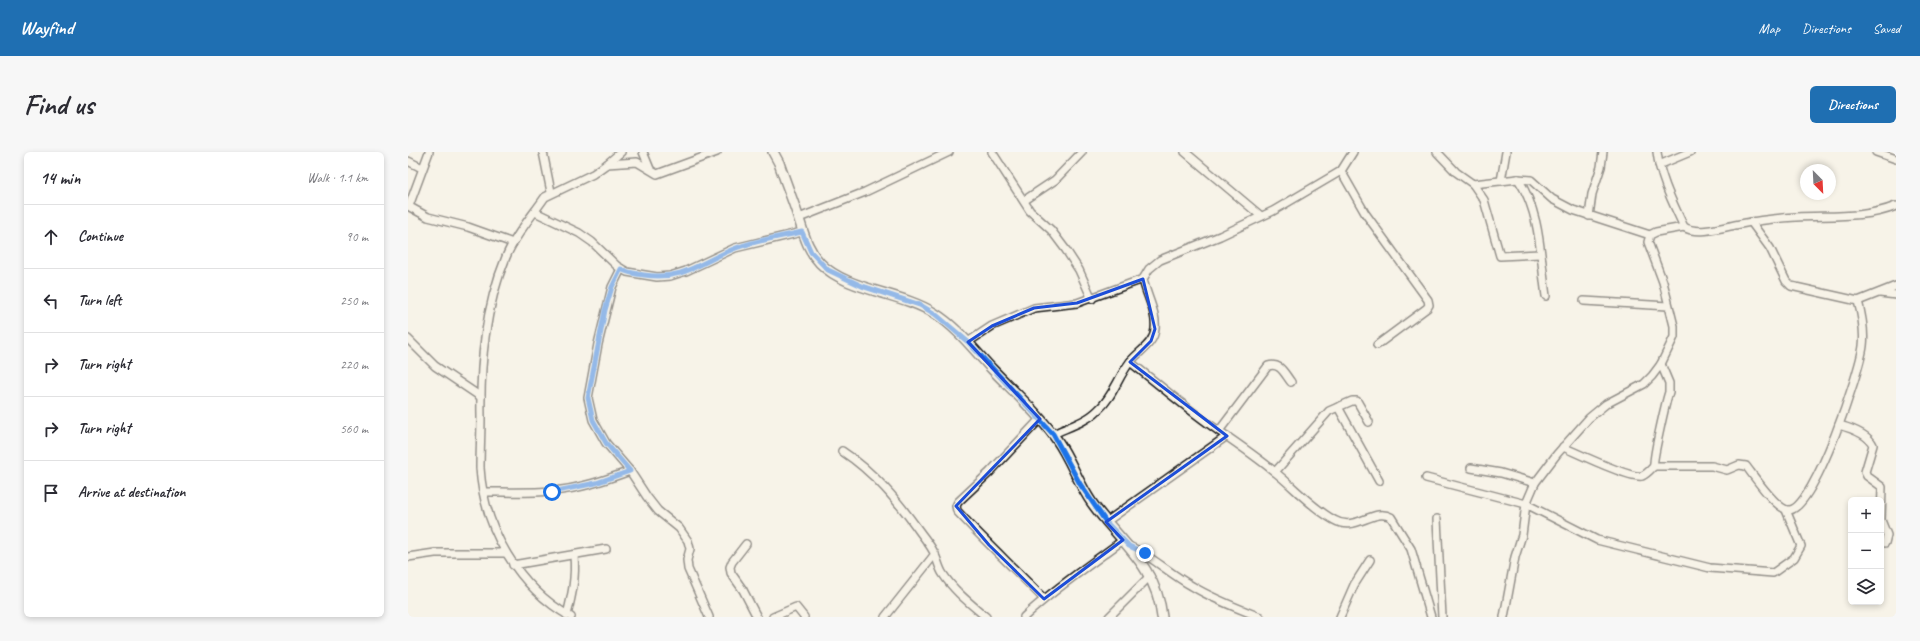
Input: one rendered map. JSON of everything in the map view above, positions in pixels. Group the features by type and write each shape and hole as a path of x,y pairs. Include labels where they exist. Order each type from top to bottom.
{"street":[{"path":"429,152 409,206 428,216 468,227 513,243"},
{"path":"544,152 551,192"},
{"path":"574,556 574,586 569,616 529,585 513,565 506,553 491,519 480,468 483,342 491,305 504,263 513,243 545,197 551,192 580,181 607,164 621,152"},
{"path":"643,152 650,169"},
{"path":"607,164 638,162 657,174 717,152"},
{"path":"773,152 779,163 799,218 802,232 811,252 828,270 862,286 920,305 935,314 968,342 1053,434 1080,484 1106,522 1126,543 1150,576 1157,589 1162,617"},
{"path":"799,218 865,192 949,152"},
{"path":"992,152 1030,211 1051,230 1080,270 1092,299"},
{"path":"996,159 1000,152"},
{"path":"1024,200 1050,183 1082,152"},
{"path":"1185,152 1261,216"},
{"path":"968,342 992,326 1034,308 1077,303 1092,299 1143,279 1149,269 1166,257 1220,236 1261,216 1341,171 1353,152"},
{"path":"1437,152 1456,172 1473,184 1486,204 1500,256 1540,254"},
{"path":"1501,181 1506,152"},
{"path":"1589,216 1592,194 1601,167 1603,152"},
{"path":"1657,152 1659,165 1684,227"},
{"path":"1659,165 1690,152"},
{"path":"1876,152 1896,159"},
{"path":"408,161 422,168"},
{"path":"1341,171 1365,213 1428,300 1429,305 1427,308 1377,345"},
{"path":"1473,184 1518,179 1531,180 1552,199 1589,216 1650,235 1656,232 1684,227 1687,229 1698,230 1797,217 1839,217 1886,210 1896,206"},
{"path":"1518,179 1533,205 1546,296"},
{"path":"535,212 579,233 592,242 621,269 627,272 657,277 670,276 686,271 735,248 802,232"},
{"path":"1751,222 1770,248 1786,280 1791,286 1858,301 1896,286"},
{"path":"1504,617 1515,557 1522,535 1526,504 1536,483 1589,418 1606,404 1644,384 1652,376 1661,364 1674,337 1674,326 1663,282 1648,242 1650,235"},
{"path":"621,269 612,287 605,310 588,398 593,420 606,443 630,471 646,497 658,511 679,528 688,541 690,549 687,560 688,569 709,617"},
{"path":"1053,434 1086,420 1098,410 1108,400 1130,362 1151,341 1155,329 1154,317 1143,279"},
{"path":"1880,293 1896,295"},
{"path":"1584,301 1668,306"},
{"path":"1786,510 1790,510 1798,505 1819,475 1839,424 1863,347 1864,330 1858,301"},
{"path":"408,339 435,366 481,397"},
{"path":"1130,362 1275,472 1322,512 1335,521 1346,524 1357,523 1381,514 1391,517 1410,549 1431,617"},
{"path":"1219,431 1268,366 1274,364 1278,366 1291,382"},
{"path":"1654,466 1653,461 1669,392 1669,382 1661,364"},
{"path":"1275,472 1327,413 1357,401 1369,422"},
{"path":"1338,408 1379,480"},
{"path":"1040,419 990,472 958,502 956,506 957,511 989,545 1013,566 1044,599"},
{"path":"1839,424 1850,428 1870,440 1874,445 1865,474 1882,487 1881,520 1887,535 1884,543"},
{"path":"1106,522 1227,436"},
{"path":"1426,478 1526,504 1597,540 1710,568 1742,569 1767,573 1777,571 1794,558 1801,546 1786,510 1778,505 1746,466 1739,466 1727,470 1712,466 1654,466 1647,473 1637,476 1625,473 1564,447"},
{"path":"842,451 859,462 880,483 920,531 935,554 940,569 948,581 970,604 986,617"},
{"path":"1471,468 1501,473 1536,483"},
{"path":"484,492 565,490 596,483 630,471"},
{"path":"1437,519 1442,617"},
{"path":"1024,617 1044,599 1126,543"},
{"path":"1126,543 1145,553 1191,586 1260,617"},
{"path":"746,544 732,562 730,567 731,573 743,590 757,617"},
{"path":"513,565 574,556 606,549"},
{"path":"408,557 435,553 506,553"},
{"path":"886,617 935,554"},
{"path":"1340,617 1354,585 1370,560"},
{"path":"1109,617 1150,576"},
{"path":"773,617 796,607 804,617"}],"highlighted area":[{"path":"1143,279 1155,329 1151,341 1130,362 1227,436 1106,522 1123,540 1044,599 989,545 956,506 1040,419 968,342 992,326 1034,308 1077,303"}],"route":[{"path":"552,492 596,483 630,471 606,443 593,420 588,398 605,310 612,287 621,269 627,272 657,277 670,276 686,271 735,248 802,232 806,244 811,252 820,263 834,274 862,286 920,305 935,314 968,342 1053,434 1080,484 1106,522 1129,546 1145,553"}]}
